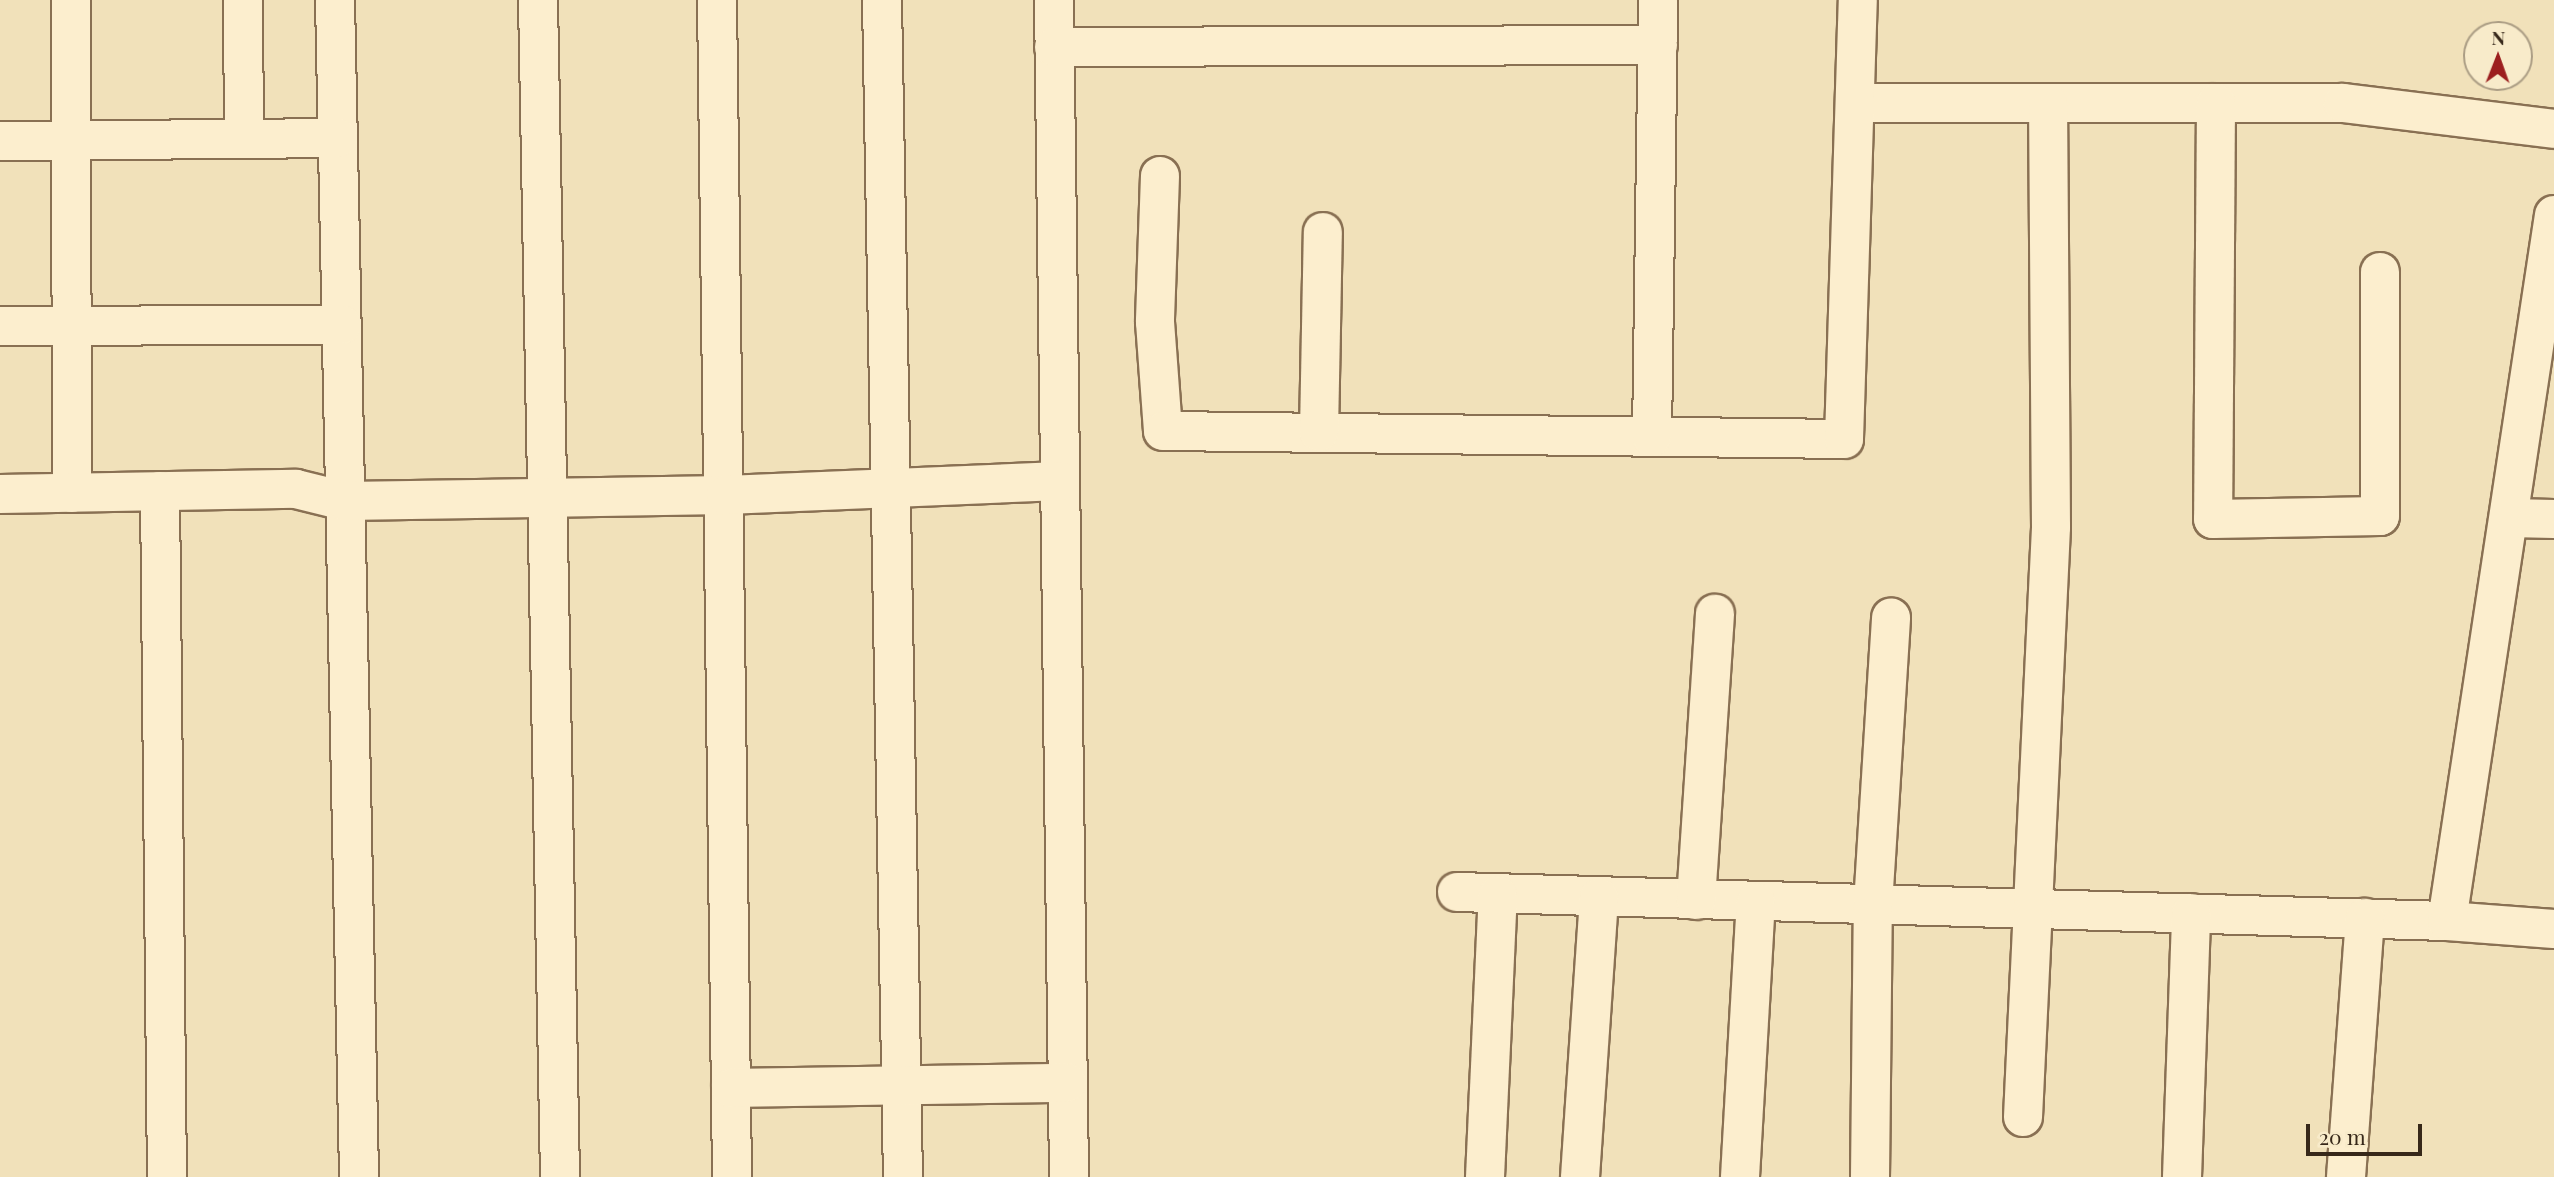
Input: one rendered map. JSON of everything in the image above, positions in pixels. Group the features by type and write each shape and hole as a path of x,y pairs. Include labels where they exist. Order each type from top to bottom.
{"street":[{"path":"71,0 72,493"},
{"path":"243,0 244,139"},
{"path":"335,0 359,1177"},
{"path":"538,0 560,1177"},
{"path":"716,0 726,495 732,1177"},
{"path":"882,0 888,488 903,1177"},
{"path":"1054,0 1069,1177"},
{"path":"1652,437 1658,0"},
{"path":"1160,176 1155,322 1163,431 1844,439 1858,0"},
{"path":"1054,47 1658,45"},
{"path":"1855,103 2343,103 2554,130"},
{"path":"2023,1117 2051,527 2048,103"},
{"path":"2216,103 2213,519 2380,516 2380,272"},
{"path":"0,141 338,138"},
{"path":"2447,920 2510,518 2546,328 2554,215"},
{"path":"1319,432 1323,232"},
{"path":"0,326 342,325"},
{"path":"0,494 296,489 345,501 726,495 1060,481"},
{"path":"160,491 167,1177"},
{"path":"2510,518 2554,519"},
{"path":"1696,900 1715,614"},
{"path":"1870,1177 1873,905 1891,618"},
{"path":"1457,892 2447,920 2554,929"},
{"path":"1485,1177 1498,895"},
{"path":"1580,1177 1598,898"},
{"path":"1740,1177 1756,902"},
{"path":"2182,1177 2191,914"},
{"path":"2346,1177 2365,918"},
{"path":"731,1088 901,1088 1068,1083"}]}
